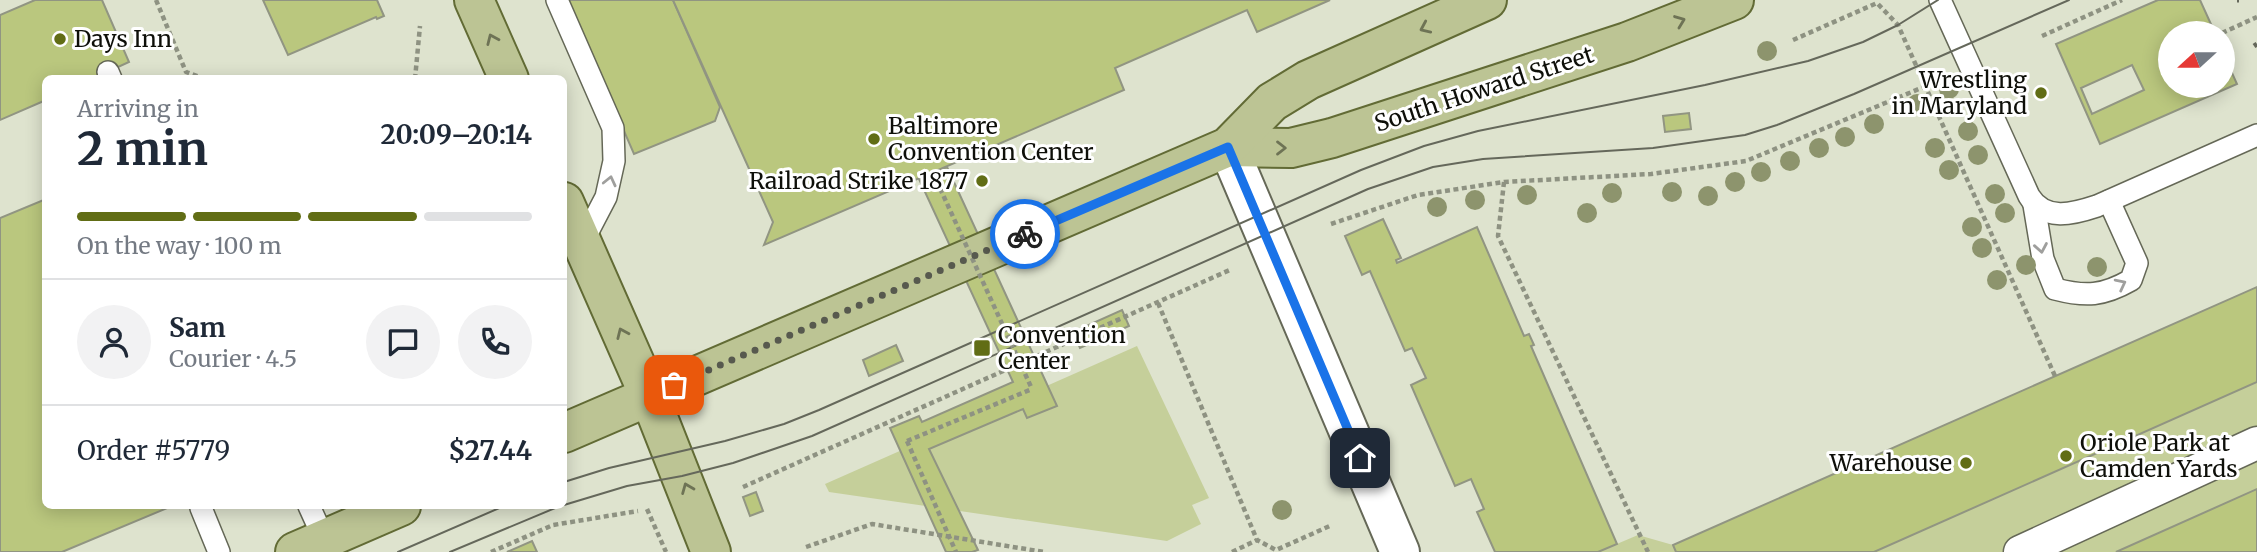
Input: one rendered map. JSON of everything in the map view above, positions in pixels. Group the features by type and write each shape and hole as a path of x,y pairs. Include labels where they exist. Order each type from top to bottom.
{"main road":[{"path":"474,0 507,75"},
{"name":"South Howard Street","path":"567,432 1228,147 1272,102 1308,80 1487,0"},
{"name":"South Howard Street","path":"1228,147 1291,148 1332,138 1627,42 1734,0"},
{"path":"567,209 649,395 711,552"},
{"path":"326,536 394,509"}],"street":[{"path":"1228,147 1400,552"},
{"path":"2020,552 2257,443"}],"lane":[{"path":"556,0 614,128 614,161 606,197 582,243"},
{"path":"1940,0 2034,205 2043,258 2055,289 2081,295 2103,292 2131,280 2137,263 2109,201"},
{"path":"2034,205 2059,215 2072,215 2257,135"},
{"path":"201,509 219,552"}],"path":[{"path":"156,0 186,72 194,75"},
{"path":"2042,36 2122,0"},
{"path":"1793,40 1877,3 1898,25 2055,376"},
{"path":"2235,27 2257,17"},
{"path":"415,75 420,26"},
{"path":"1331,224 1418,195 1504,182 1651,174 1746,160 1926,86"},
{"path":"933,173 1032,389 907,441 956,552"},
{"path":"1504,182 1498,236 1648,552"},
{"path":"743,487 1232,269"},
{"path":"1158,303 1257,540 1276,550 1332,525"},
{"path":"647,509 666,552"},
{"path":"491,552 553,525 638,510"},
{"path":"806,547 872,524 1044,552"},
{"path":"1232,552 1257,540"}],"green space":[{"name":"Oriole Park at Camden Yards","path":"2257,287 2257,552 1598,552 1638,535 1673,545"},
{"path":"1137,346 1209,498 1192,505 1201,524 1167,541 829,492 825,484"}],"building":[{"name":"Days Inn","path":"35,0 102,0 129,62 101,75 42,75 42,102 0,120 0,15"},
{"path":"263,0 377,0 384,16 288,55"},
{"path":"567,0 673,0 720,107 715,121 634,154"},
{"name":"Baltimore Convention Center","path":"673,0 1330,0 1257,32 1247,10 1115,68 1124,90 764,245 773,222"},
{"path":"2158,0 2200,0 2210,21 2158,21 2158,98 2205,98 2100,144 2056,44","holes":["2132,65 2144,90 2092,114 2081,88"]},
{"path":"1689,113 1691,129 1665,132 1663,116"},
{"path":"947,167 1057,406 1027,418 1023,409 929,449 978,550 972,552 946,552 890,428 919,416 922,422 1013,382 919,179"},
{"path":"42,201 42,509 165,509 62,552 0,552 0,218"},
{"path":"1383,219 1401,258 1396,260 1397,263 1477,227 1524,336 1529,334 1534,345 1531,346 1617,544 1598,552 1495,552 1477,512 1484,509 1471,479 1455,486 1411,385 1426,378 1412,348 1405,351 1370,271 1362,275 1345,236"},
{"name":"Warehouse","path":"2257,287 2257,382 1874,552 1676,552 1673,545"},
{"path":"1122,310 1129,326 1080,348 1073,332"},
{"path":"896,345 903,361 869,376 863,360"},
{"path":"2257,489 2257,552 2116,552"},
{"path":"756,492 763,511 750,516 743,497"},
{"path":"532,541 537,552 507,552"}],"tram line":[{"path":"567,481 784,424 1361,170 1424,146 1478,131 1705,85 1808,61 1863,42 1898,25 1938,0"},
{"path":"567,504 627,486 733,463 812,436 1368,189 1433,167 1483,159 1653,148 1745,135 1854,94 2069,0"},
{"path":"398,552 497,509"},
{"path":"450,552 553,509"}],"way so far":[{"path":"674,385 1025,234"}],"place":[{"name":"Days Inn","path":"60,39"},
{"name":"Wrestling in Maryland","path":"2041,93"},
{"name":"Baltimore Convention Center","path":"874,139"},
{"name":"Railroad Strike 1877","path":"982,181"},
{"name":"Convention Center","path":"982,348"},
{"name":"Oriole Park at Camden Yards","path":"2066,456"},
{"name":"Warehouse","path":"1966,463"}],"route":[{"path":"1025,234 1228,147 1360,458"}]}
